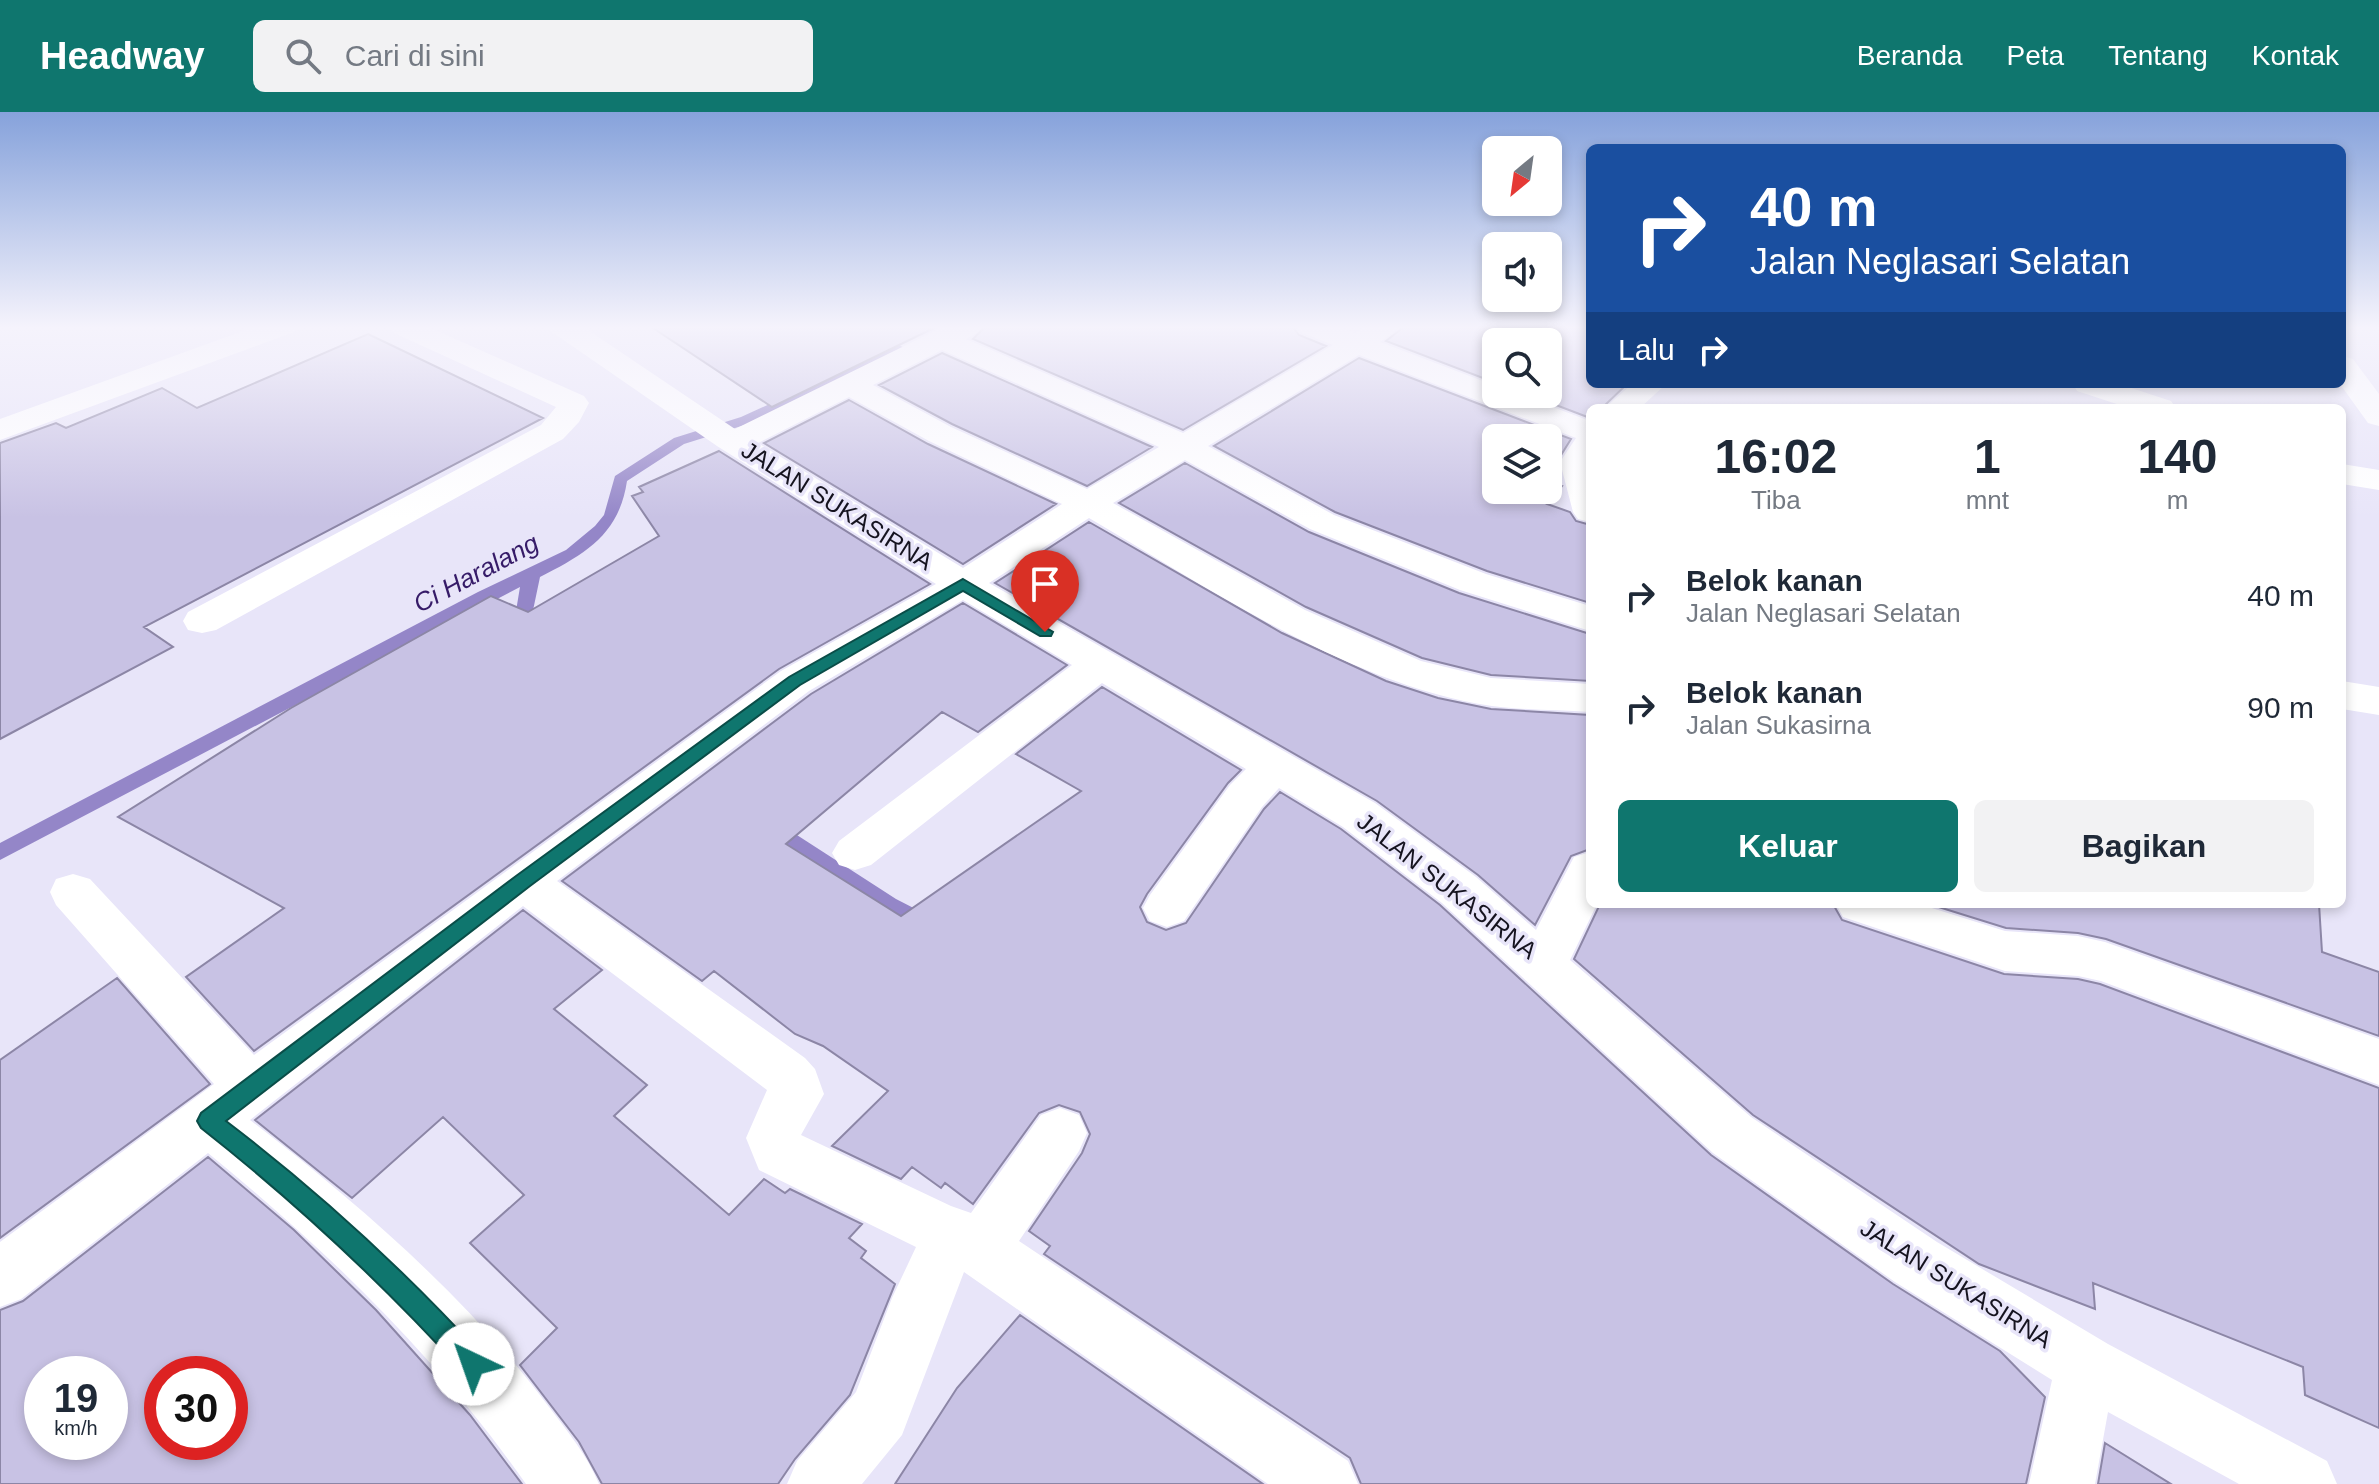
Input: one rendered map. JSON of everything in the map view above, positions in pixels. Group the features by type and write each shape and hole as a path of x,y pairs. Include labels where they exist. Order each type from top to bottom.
{"street":[{"path":"0,430 109,390"},
{"path":"202,621 552,432 568,415 573,403 544,390"},
{"name":"JALAN SUKASIRNA","path":"657,390 963,584 1359,815 1459,890 1544,963 1732,1135 1916,1262 2086,1366 2304,1484"},
{"path":"722,434 834,390"},
{"path":"860,390 940,434 1088,503 1291,619 1423,678 1491,692 1586,698"},
{"path":"1063,390 1186,447 1322,522 1473,582 1586,618"},
{"path":"0,1278 523,881 795,681 963,584 1088,503 1282,390"},
{"path":"1478,390 1586,431"},
{"path":"1626,404 1643,390"},
{"path":"2106,390 2148,404"},
{"path":"2360,390 2379,416"},
{"path":"1586,447 1577,462 1586,497"},
{"path":"2346,475 2379,480"},
{"path":"855,853 1100,664"},
{"path":"2346,696 2379,701"},
{"path":"1167,908 1246,796 1273,767"},
{"path":"1544,963 1586,878"},
{"path":"523,881 786,1074 796,1086 797,1094 772,1135 772,1145 779,1152 967,1241 1325,1484"},
{"path":"73,892 230,1105 257,1158 408,1293 494,1388 566,1484"},
{"path":"1872,908 2005,951 2078,956 2105,962 2379,1062"},
{"path":"820,1484 880,1413 922,1298 1060,1133"},
{"path":"2062,1484 2086,1366"}],"building":[{"path":"157,390 166,390 197,408 239,390 485,390 543,418 144,627 173,647 0,739 0,443 56,423 66,428"},
{"path":"746,390 807,390 772,407"},
{"path":"888,390 1025,390 1152,447 1087,486 952,424"},
{"path":"1091,390 1251,390 1183,430"},
{"path":"1306,390 1443,390 1482,405 1482,408 1490,408 1532,424 1482,424 1482,504 1547,504 1570,512 1576,521 1586,524 1586,602 1487,571 1335,512 1214,446"},
{"path":"1562,390 1621,390 1606,404 1586,404 1586,416 1562,407"},
{"path":"849,400 928,444 1056,504 963,564 764,443"},
{"path":"1562,436 1571,439 1562,454"},
{"path":"719,451 930,584 779,669 254,1051 186,977 284,908 118,817 291,708 491,596 528,612 659,536 632,496 643,492 639,487"},
{"path":"1185,463 1309,532 1459,593 1586,633 1586,681 1491,675 1422,658 1306,607 1119,503"},
{"path":"1089,522 1282,633 1386,681 1438,698 1491,709 1586,715 1586,850 1571,856 1535,925 1478,875 1377,801 995,583"},
{"path":"963,603 1067,665 978,732 942,712 786,844 901,916 1081,791 1016,754 1102,687 1241,770 1228,783 1147,894 1140,907 1147,922 1166,930 1186,923 1264,809 1280,792 1341,829 1440,905 1711,1155 1893,1284 2000,1351 2045,1397 2026,1484 1361,1484 1350,1458 1044,1254 1050,1246 1029,1231 1082,1153 1090,1134 1080,1112 1059,1105 1039,1113 973,1204 945,1183 941,1188 912,1167 901,1179 832,1146 888,1091 823,1046 795,1034 714,971 702,981 562,881 811,694"},
{"path":"1598,908 1835,908 1842,920 2004,974 2078,979 2100,984 2379,1088 2379,1428 2305,1395 2303,1367 2093,1283 2095,1309 1979,1264 1753,1115 1574,959"},
{"path":"1942,908 2319,908 2322,952 2379,972 2379,1036 2106,939 2078,933 2006,928"},
{"path":"523,910 602,970 554,1009 647,1085 614,1116 729,1215 764,1179 785,1193 790,1189 862,1224 849,1238 866,1251 861,1258 895,1284 850,1395 795,1459 778,1484 602,1484 579,1442 520,1365 557,1328 470,1243 524,1195 443,1117 352,1198 255,1120"},
{"path":"117,978 210,1084 0,1238 0,1060"},
{"path":"208,1157 294,1230 376,1310 470,1415 522,1484 0,1484 0,1310 23,1301"},
{"path":"1020,1315 1263,1484 895,1484 957,1388"},
{"path":"2105,1443 2171,1484 2098,1484"}],"waterway":[{"name":"Ci Haralang","path":"0,852 484,596 554,564 601,529 616,503 620,479 679,441 746,420 811,390"},
{"path":"521,635 525,596 532,575"},
{"path":"769,825 888,905 927,925"}],"route":[{"path":"473,1364 408,1293 257,1158 209,1121 523,881 795,681 963,584 1045,632"}]}
